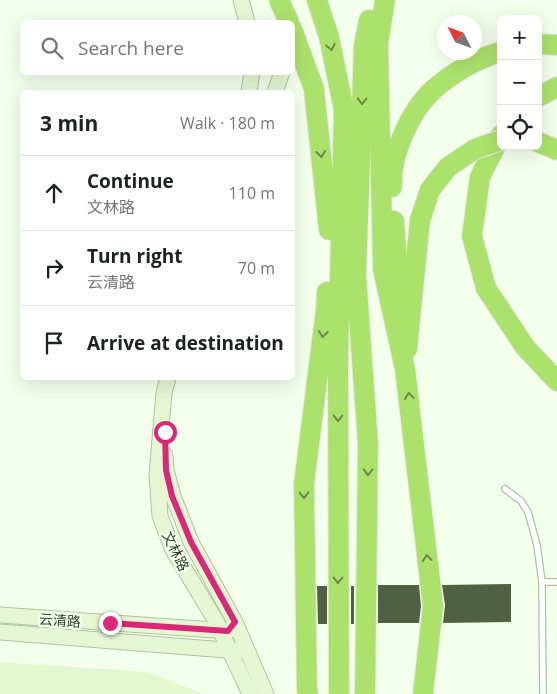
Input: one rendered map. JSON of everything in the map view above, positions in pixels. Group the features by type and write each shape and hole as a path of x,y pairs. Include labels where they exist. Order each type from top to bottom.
{"highway":[{"path":"279,0 287,20"},
{"path":"317,0 329,36 344,110 338,370 339,694"},
{"path":"310,439 348,340 356,275 364,45 372,0"},
{"path":"385,0 378,44 383,269 405,369"},
{"path":"295,37 314,89 340,298 368,444"},
{"path":"542,44 557,45"},
{"path":"423,694 433,606 405,369 391,175 399,146 412,117 433,90 461,69 497,54"},
{"path":"542,95 557,87"},
{"path":"405,369 420,220 430,190 448,167 475,148 497,141"},
{"path":"497,143 480,177 472,236 486,288 524,347 557,381"},
{"path":"542,144 557,150"},
{"path":"308,694 306,689 304,484 326,310 330,223"},
{"path":"356,275 368,444 365,694"}],"main road":[{"path":"241,0 246,20"},
{"path":"286,0 288,20"},
{"path":"249,90 252,75"},
{"path":"275,90 281,75"},
{"name":"文林路","path":"168,380 164,394 156,474 160,516 173,550 216,621 250,694"},
{"name":"文林路","path":"164,394 166,470 172,496 191,542 235,622 266,694"},
{"name":"云清路","path":"0,615 220,631"},
{"path":"220,631 228,631 235,622"},
{"path":"0,632 237,652 244,642"}],"lane":[{"path":"505,489 521,501 528,512 537,545 542,582 543,694"},
{"path":"542,582 557,582"}],"shaded area":[{"path":"0,662 148,672 203,694 0,694"}],"building":[{"path":"511,584 511,622 443,623 445,605 442,585"},
{"path":"378,585 419,585 421,606 419,623 378,623"},
{"path":"317,586 327,586 327,624 318,624"},
{"path":"351,586 354,586 354,624 351,624"}],"route":[{"path":"110,623 228,631 235,622 191,542 172,496 166,470 165,432"}]}
